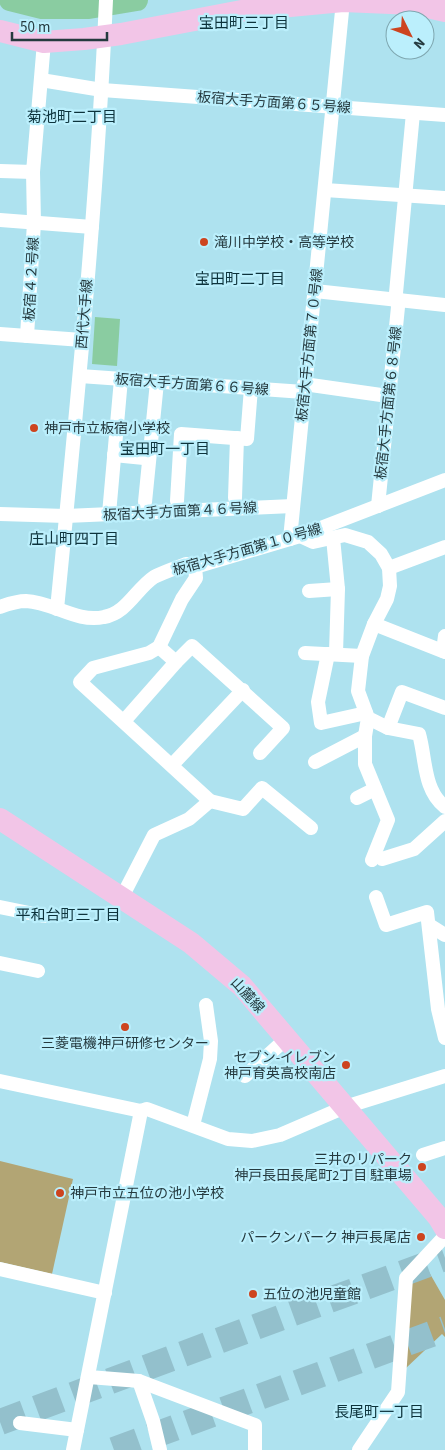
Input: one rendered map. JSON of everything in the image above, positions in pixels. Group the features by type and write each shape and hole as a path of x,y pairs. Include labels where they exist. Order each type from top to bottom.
{"main road":[{"path":"0,32 44,42 105,28 333,1 414,4 445,11"},
{"name":"山麓線","path":"0,819 191,943 242,986 439,1218 445,1228"}],"street":[{"name":"西代大手線","path":"58,609 92,227 102,90 106,0"},
{"name":"板宿大手方面第７０号線","path":"295,538 293,506 333,107 333,1"},
{"name":"板宿４２号線","path":"27,336 34,222 32,172 44,42"},
{"name":"板宿大手方面第６５号線","path":"41,80 102,90 445,115"},
{"name":"板宿大手方面第６８号線","path":"378,506 398,307 396,293 413,112"},
{"path":"0,171 32,172"},
{"path":"325,190 445,198"},
{"path":"0,220 92,227"},
{"path":"315,291 445,305"},
{"path":"0,334 82,340"},
{"name":"板宿大手方面第６６号線","path":"80,376 251,388 304,388 388,396"},
{"path":"108,514 122,379"},
{"path":"145,502 156,382"},
{"path":"177,501 181,434 247,438 251,388"},
{"path":"235,498 238,438"},
{"path":"114,455 144,458"},
{"name":"板宿大手方面第１０号線","path":"0,607 13,602 27,601 89,619 105,617 120,611 138,591 154,578 186,564 195,567 295,538 445,480"},
{"name":"板宿大手方面第４６号線","path":"0,514 66,516 293,506"},
{"path":"295,538 313,542 345,536 368,542 380,554 389,568 390,586 387,599 374,624 362,656 358,691 367,716 364,764 388,820 377,860 414,849 445,822"},
{"path":"333,538 338,589 332,654 318,702 321,723 367,716 388,728 419,734 428,783 437,801 445,807"},
{"path":"389,568 445,547"},
{"path":"195,567 196,578 182,599 159,646 149,653 93,668 80,682 124,720 210,801 243,809 262,788 311,828"},
{"path":"309,591 338,589"},
{"path":"374,624 444,651 445,636"},
{"path":"159,646 176,662"},
{"path":"124,720 192,646 283,728 260,753"},
{"path":"305,653 362,656"},
{"path":"172,765 243,690"},
{"path":"388,728 402,692 445,708"},
{"path":"315,762 365,736"},
{"path":"357,798 375,789"},
{"path":"121,899 154,835 189,819 210,801"},
{"path":"376,897 386,925 427,912 445,1038"},
{"path":"0,907 44,916"},
{"path":"429,925 445,935"},
{"path":"0,964 38,971"},
{"path":"193,1125 210,1059 211,1041 206,1005"},
{"path":"245,1076 287,1038"},
{"path":"0,1081 141,1111 147,1109 228,1138 252,1141 280,1135 345,1107 445,1076"},
{"path":"73,1450 141,1111"},
{"path":"423,1155 445,1148"},
{"path":"359,1450 398,1392 406,1278 445,1236"},
{"path":"0,1269 105,1293"},
{"path":"89,1377 139,1381 254,1425 255,1450"},
{"path":"139,1381 153,1421 160,1450"},
{"path":"20,1423 78,1430"}],"shaded area":[{"path":"95,317 120,319 117,366 92,364"},
{"path":"0,1161 73,1179 52,1274 0,1262"},
{"path":"425,1265 445,1300 445,1337 442,1334 405,1369 411,1281"}],"waterway":[{"path":"10,0 42,8 89,8 137,0"}],"tunnel":[{"path":"0,1422 445,1258"},
{"path":"114,1450 445,1329"}],"place":[{"name":"滝川中学校・高等学校","path":"204,242"},
{"name":"神戸市立板宿小学校","path":"34,428"},
{"name":"三菱電機神戸研修センター","path":"125,1027"},
{"name":"セブン-イレブン 神戸育英高校南店","path":"346,1065"},
{"name":"三井のリパーク 神戸長田長尾町2丁目 駐車場","path":"422,1167"},
{"name":"神戸市立五位の池小学校","path":"60,1193"},
{"name":"パークンパーク 神戸長尾店","path":"421,1237"},
{"name":"五位の池児童館","path":"253,1294"}],"district":[{"name":"宝田町三丁目","path":"244,23"},
{"name":"菊池町二丁目","path":"72,117"},
{"name":"宝田町二丁目","path":"240,279"},
{"name":"宝田町一丁目","path":"165,449"},
{"name":"庄山町四丁目","path":"74,539"},
{"name":"平和台町三丁目","path":"68,915"},
{"name":"長尾町一丁目","path":"379,1412"}]}
